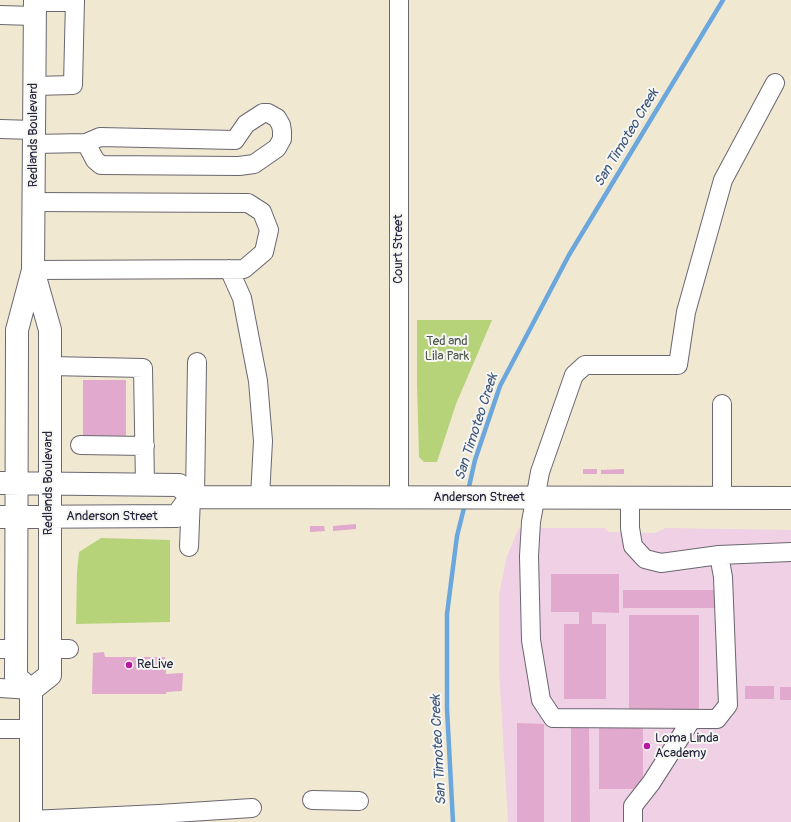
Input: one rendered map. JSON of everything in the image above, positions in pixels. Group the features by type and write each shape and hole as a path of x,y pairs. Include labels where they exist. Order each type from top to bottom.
{"main road":[{"name":"Redlands Boulevard","path":"33,270 50,330 49,517 59,650 50,675 31,690 16,677 8,649 9,483 17,330 33,270 34,6"},
{"path":"9,483 179,485 193,497"},
{"name":"Anderson Street","path":"9,517 177,516 193,497 791,498"},
{"path":"31,690 31,821"}],"street":[{"name":"Court Street","path":"399,0 400,498"},
{"path":"0,15 34,6 75,1 73,85 34,86"},
{"path":"719,555 723,577 728,705 717,719 553,718 541,700 531,640 530,522 540,472 574,375 585,365 678,365 686,312 723,180 775,83"},
{"path":"0,129 34,137 86,142 100,137 234,140 246,124 263,113 268,112 273,114 281,125 282,139 277,148 254,164 239,166 101,165 94,160 86,142"},
{"path":"33,202 248,203 262,212 269,230 264,252 244,269 33,270"},
{"path":"229,269 242,298 258,381 263,441 260,498"},
{"path":"189,547 193,497 197,362"},
{"path":"50,366 144,368 145,484"},
{"path":"722,404 722,498"},
{"path":"80,444 144,446"},
{"path":"630,498 630,528 633,546 645,560 661,562 719,555 791,552"},
{"path":"0,688 31,690"},
{"path":"632,822 633,806 651,783 692,719"},
{"path":"0,729 31,728"},
{"path":"312,800 359,801"},
{"path":"31,821 252,808"}],"shaded area":[{"name":"Loma Linda Academy","path":"519,528 605,528 609,532 655,533 666,528 791,530 791,822 508,822 499,670 499,595 507,556"}],"green space":[{"name":"Ted and Lila Park","path":"417,320 492,320 456,404 437,462 424,462 419,457"},
{"path":"101,538 170,540 170,622 76,624 79,552"}],"building":[{"path":"83,380 126,380 126,442 83,442"},
{"path":"583,469 597,469 597,474 583,474"},
{"path":"624,469 624,474 601,474 601,470"},
{"path":"356,524 356,529 333,531 333,526"},
{"path":"310,526 324,526 325,531 310,532"},
{"path":"551,574 619,574 619,613 592,612 592,624 606,624 606,699 564,699 564,624 579,624 579,612 551,612"},
{"path":"623,590 718,590 718,608 623,608"},
{"path":"629,615 699,615 699,709 629,709"},
{"name":"ReLive","path":"104,652 105,657 165,657 166,674 183,673 182,691 166,692 166,694 92,694 93,653"},
{"path":"745,686 774,686 774,699 745,699"},
{"path":"780,687 791,687 791,700 780,700"},
{"path":"517,723 544,724 544,822 517,822"},
{"path":"599,723 643,723 643,789 599,789"},
{"path":"571,725 589,725 590,822 571,822"}],"waterway":[{"name":"San Timoteo Creek","path":"468,491 475,460 500,386 569,255 723,0"},
{"name":"San Timoteo Creek","path":"453,822 447,709 447,614 457,536 465,504"}],"place":[{"name":"ReLive","path":"129,665"},
{"name":"Loma Linda Academy","path":"647,746"}]}
